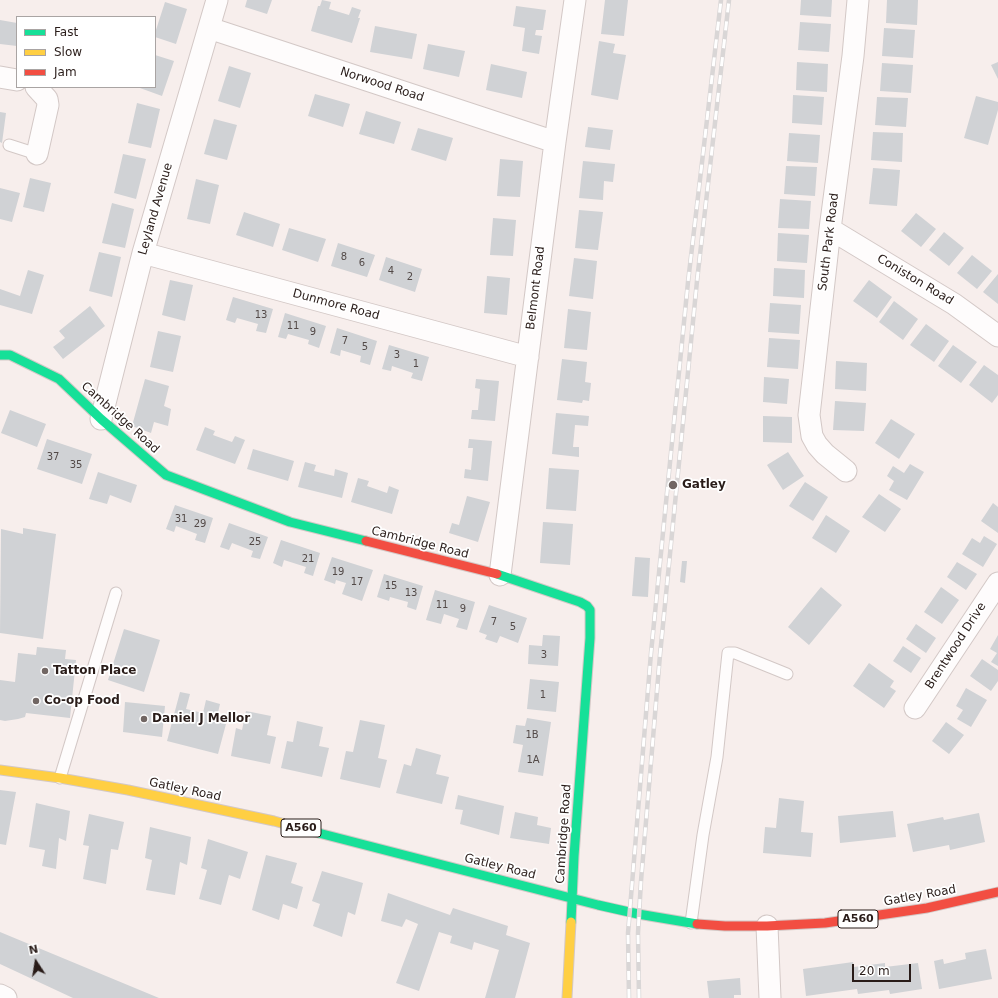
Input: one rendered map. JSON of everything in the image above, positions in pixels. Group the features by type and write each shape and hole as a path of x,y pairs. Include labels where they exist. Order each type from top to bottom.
{"street":[{"name":"Leyland Avenue","path":"101,419 144,253 217,0"},
{"name":"Belmont Road","path":"500,575 555,142 575,0"},
{"name":"South Park Road","path":"846,471 825,454 817,445 812,436 809,415 830,228 853,56 858,0"},
{"name":"Norwood Road","path":"209,28 555,142"},
{"path":"0,78 16,80"},
{"path":"37,88 47,99 48,105 37,154"},
{"name":"Coniston Road","path":"830,228 954,304 998,336"},
{"name":"Dunmore Road","path":"144,253 528,357"},
{"name":"Cambridge Road","path":"0,355 10,355 59,379 101,419 166,475 173,478 290,522 500,575 580,602 587,606 590,610 591,621 574,848 572,898"},
{"name":"Brentwood Drive","path":"915,708 998,583"},
{"name":"Gatley Road","path":"0,770 60,778 128,790 274,821 572,898 638,914 691,923 725,926 767,926 825,923 927,908 998,892"},
{"path":"567,998 572,898"},
{"path":"767,926 770,998"},
{"path":"0,995 6,998"}],"lane":[{"path":"9,145 37,154"},
{"path":"60,778 116,593"},
{"path":"691,923 703,835 717,758 728,653 735,653 787,674"}],"building":[{"path":"247,0 272,0 267,14 245,7"},
{"path":"322,0 331,2 329,9 349,15 352,7 361,10 352,43 311,31 318,6 320,6"},
{"path":"605,0 628,0 624,36 601,34"},
{"path":"801,0 832,0 831,17 800,15"},
{"path":"887,0 918,0 917,25 886,23"},
{"path":"165,2 187,9 176,44 156,37 156,30"},
{"path":"516,6 546,10 543,30 536,30 535,35 542,36 539,54 522,51 525,28 513,26"},
{"path":"0,20 16,23 16,46 0,44"},
{"path":"800,22 831,24 829,52 798,50"},
{"path":"375,26 417,34 412,59 370,52"},
{"path":"884,28 915,30 913,58 882,56"},
{"path":"599,41 615,44 613,53 626,55 618,100 591,95"},
{"path":"428,44 465,51 459,77 423,69"},
{"path":"156,55 174,61 162,96 140,88 156,88"},
{"path":"797,62 828,64 827,92 796,90"},
{"path":"998,62 998,79 991,65"},
{"path":"882,63 913,65 911,93 880,91"},
{"path":"491,64 527,72 522,98 486,90"},
{"path":"229,66 251,73 240,108 218,101"},
{"path":"315,94 350,104 343,127 308,116"},
{"path":"793,95 824,97 822,125 792,123"},
{"path":"976,96 998,102 998,110 988,145 964,138"},
{"path":"877,97 908,98 906,127 875,125"},
{"path":"137,103 160,109 151,148 128,143"},
{"path":"366,111 401,122 394,144 359,134"},
{"path":"0,112 6,113 2,143 0,142"},
{"path":"214,119 237,125 227,160 204,154"},
{"path":"588,127 613,130 610,150 585,147"},
{"path":"418,128 453,138 446,161 411,150"},
{"path":"873,132 903,133 902,162 871,160"},
{"path":"789,133 820,135 818,163 787,161"},
{"path":"123,154 146,159 136,199 114,193"},
{"path":"500,159 523,161 520,197 497,196"},
{"path":"583,161 615,164 613,182 604,181 603,200 579,198"},
{"path":"786,166 817,167 815,196 784,194"},
{"path":"873,168 900,170 897,206 869,204"},
{"path":"30,178 51,183 44,212 23,207"},
{"path":"196,179 219,185 210,224 187,219"},
{"path":"0,188 20,193 12,222 0,219"},
{"path":"780,199 811,201 809,229 778,228"},
{"path":"112,203 134,209 125,248 102,243"},
{"path":"579,210 603,212 598,250 575,248"},
{"path":"244,212 280,224 273,247 236,235"},
{"path":"916,213 936,229 921,247 901,231"},
{"path":"493,218 516,220 513,256 490,255"},
{"path":"289,228 326,239 318,262 282,250"},
{"path":"944,232 964,248 949,266 929,250"},
{"path":"778,233 809,235 807,263 777,261"},
{"path":"338,243 375,255 367,277 331,266"},
{"path":"99,252 121,257 112,297 89,291"},
{"path":"972,255 992,271 977,289 957,273"},
{"path":"386,257 422,269 415,292 379,280"},
{"path":"574,258 597,261 593,299 569,296"},
{"path":"774,268 805,270 804,298 773,296"},
{"path":"28,270 44,275 32,314 0,305 0,289 20,296"},
{"path":"998,274 998,304 983,292"},
{"path":"487,276 510,278 507,315 484,313"},
{"path":"170,280 193,285 185,321 162,315"},
{"path":"869,280 892,297 877,318 853,301"},
{"path":"233,297 273,309 266,333 256,331 258,324 237,318 235,323 226,320"},
{"path":"894,301 918,319 903,340 879,322"},
{"path":"770,303 801,305 799,334 768,332"},
{"path":"90,306 105,326 63,359 53,347 65,338 59,331"},
{"path":"568,309 591,312 587,350 564,348"},
{"path":"285,313 326,326 319,348 308,344 309,340 288,334 286,339 278,337"},
{"path":"926,324 949,341 934,362 910,345"},
{"path":"337,328 377,341 370,365 360,362 361,356 341,350 340,356 330,353"},
{"path":"158,331 181,336 173,372 150,367"},
{"path":"769,338 800,340 798,369 767,367"},
{"path":"389,345 429,357 422,381 411,378 413,373 392,366 391,371 382,369"},
{"path":"953,345 977,362 961,383 938,366"},
{"path":"562,359 587,362 585,382 591,383 589,401 583,400 582,403 557,400"},
{"path":"836,361 867,363 866,391 835,389"},
{"path":"984,365 998,375 998,395 992,403 969,385"},
{"path":"764,377 789,379 787,404 763,402"},
{"path":"145,379 169,386 164,406 171,409 168,426 154,422 151,433 132,426"},
{"path":"476,379 499,381 495,421 471,419 472,410 478,410 480,389 475,388"},
{"path":"835,401 866,403 864,431 833,430"},
{"path":"10,410 46,424 37,447 1,433"},
{"path":"556,413 589,416 588,426 575,425 573,447 579,447 579,457 552,454"},
{"path":"763,416 792,417 792,443 763,442"},
{"path":"891,419 915,434 899,459 875,443"},
{"path":"205,427 215,431 213,435 232,442 235,436 245,440 235,464 196,450"},
{"path":"47,439 92,454 82,484 37,469"},
{"path":"469,439 492,441 488,481 464,478 465,469 471,470 473,448 468,448"},
{"path":"253,449 294,461 288,481 247,469"},
{"path":"788,452 804,476 783,490 767,465"},
{"path":"305,462 316,465 314,471 334,476 335,469 348,473 342,498 298,487"},
{"path":"910,464 924,472 907,500 889,490 894,481 887,476 893,466 904,473"},
{"path":"549,468 579,470 576,511 546,509"},
{"path":"98,472 137,485 131,503 110,495 107,504 89,499"},
{"path":"358,478 369,481 367,486 387,493 389,486 399,490 392,514 351,502"},
{"path":"805,482 828,497 813,521 789,506"},
{"path":"879,494 901,509 885,532 862,517"},
{"path":"467,496 490,502 478,542 449,533 452,523 459,525"},
{"path":"993,503 998,507 998,533 981,521"},
{"path":"175,505 213,518 205,543 195,540 197,534 176,526 174,532 166,529"},
{"path":"826,515 850,531 836,553 812,538"},
{"path":"543,522 573,524 570,565 540,563"},
{"path":"229,523 268,537 260,559 251,557 253,551 232,543 229,550 220,547"},
{"path":"23,528 56,534 43,639 0,633 1,529 23,534"},
{"path":"984,536 997,544 983,567 962,554 972,538 980,543"},
{"path":"281,540 320,553 313,576 304,573 306,567 284,560 282,567 273,563"},
{"path":"332,557 373,570 362,601 342,594 346,583 336,580 335,584 324,580"},
{"path":"635,557 650,558 648,597 632,596"},
{"path":"682,561 687,561 685,583 680,582"},
{"path":"957,562 977,574 966,590 947,577"},
{"path":"384,574 423,586 416,610 407,607 408,602 390,597 389,601 377,597"},
{"path":"821,587 842,605 809,645 788,627"},
{"path":"941,587 959,600 942,624 924,612"},
{"path":"435,590 475,602 467,630 456,627 459,619 444,614 441,624 426,620"},
{"path":"489,605 527,618 518,643 500,636 497,643 485,639 487,635 479,632"},
{"path":"916,624 936,638 926,653 906,639"},
{"path":"124,629 160,640 144,692 108,680"},
{"path":"543,635 560,636 558,666 528,664 529,645 542,646"},
{"path":"998,635 998,666 991,662 997,653 990,649"},
{"path":"903,646 921,658 911,673 893,661"},
{"path":"37,647 66,650 65,659 76,660 70,718 26,713 25,717 18,719 5,721 0,720 0,680 15,682 18,653 36,655"},
{"path":"982,659 998,670 998,681 991,691 970,676"},
{"path":"869,663 894,681 890,687 896,691 884,708 853,686"},
{"path":"530,679 559,682 556,712 527,709"},
{"path":"966,688 987,700 971,727 957,719 963,710 956,706"},
{"path":"180,692 190,694 186,709 203,713 206,700 220,704 216,721 226,724 218,754 167,741"},
{"name":"Daniel J Mellor","path":"125,702 165,706 162,737 123,732"},
{"path":"246,711 271,716 267,735 276,737 270,764 231,756 236,728 242,730"},
{"path":"527,718 551,722 543,776 518,772 523,745 513,743 516,725 525,726"},
{"path":"360,720 385,725 378,758 387,760 380,788 340,779 346,751 353,752"},
{"path":"297,721 323,727 319,746 329,748 322,777 281,768 287,741 293,742"},
{"path":"946,722 964,735 949,754 932,741"},
{"path":"416,748 441,755 436,774 449,777 442,804 396,793 404,764 411,766"},
{"path":"0,790 16,792 6,845 0,844"},
{"path":"458,795 504,806 499,835 460,824 463,810 455,809"},
{"path":"779,798 804,801 801,832 813,833 811,857 763,853 765,827 776,828"},
{"path":"36,803 70,811 66,841 59,838 56,869 42,866 45,850 29,847"},
{"path":"893,811 896,837 840,843 838,816"},
{"path":"515,812 538,817 537,825 551,828 549,844 510,838"},
{"path":"979,813 985,842 950,850 949,845 913,852 907,824 943,817 944,820"},
{"path":"89,814 124,822 118,850 111,849 106,884 83,879 89,846 83,845"},
{"path":"150,827 191,837 187,865 180,862 175,895 146,890 152,860 145,858"},
{"path":"208,839 248,852 240,879 229,875 221,905 199,899 207,870 201,868"},
{"path":"266,855 297,863 291,883 303,887 297,909 283,904 279,920 252,910"},
{"path":"322,871 363,883 355,915 348,912 342,937 313,926 320,904 312,901"},
{"path":"388,893 450,915 453,908 508,926 506,935 530,943 515,998 485,998 499,950 474,942 472,950 450,943 452,936 439,932 419,991 396,983 418,924 406,919 402,927 381,921"},
{"path":"0,932 159,998 73,998 0,964"},
{"path":"986,949 992,979 939,989 934,961 943,959 944,964 966,959 965,953"},
{"path":"853,962 854,967 885,963 885,967 918,963 922,989 890,994 889,990 858,994 857,989 806,996 803,969"},
{"path":"740,978 741,995 734,995 734,998 709,998 707,981"}],"railway":[{"path":"629,998 628,933 651,653 688,282 721,0"},
{"path":"639,998 638,933 641,881 660,655 697,281 729,0"}],"traffic: fast":[{"path":"0,355 10,355 59,379 101,419 166,475 290,522 366,541"},
{"path":"497,574 580,602 587,606 590,610 590,638 574,856 571,922"},
{"path":"303,829 598,905 638,914 697,924"}],"traffic: slow":[{"path":"0,770 60,778 128,790 274,821 303,829"},
{"path":"567,998 571,922"}],"traffic: jam":[{"path":"366,541 497,574"},
{"path":"697,924 767,926 825,923 927,908 998,892"}],"place":[{"name":"Gatley","path":"673,485"},
{"name":"Tatton Place","path":"45,671"},
{"name":"Co-op Food","path":"36,701"},
{"name":"Daniel J Mellor","path":"144,719"}]}
